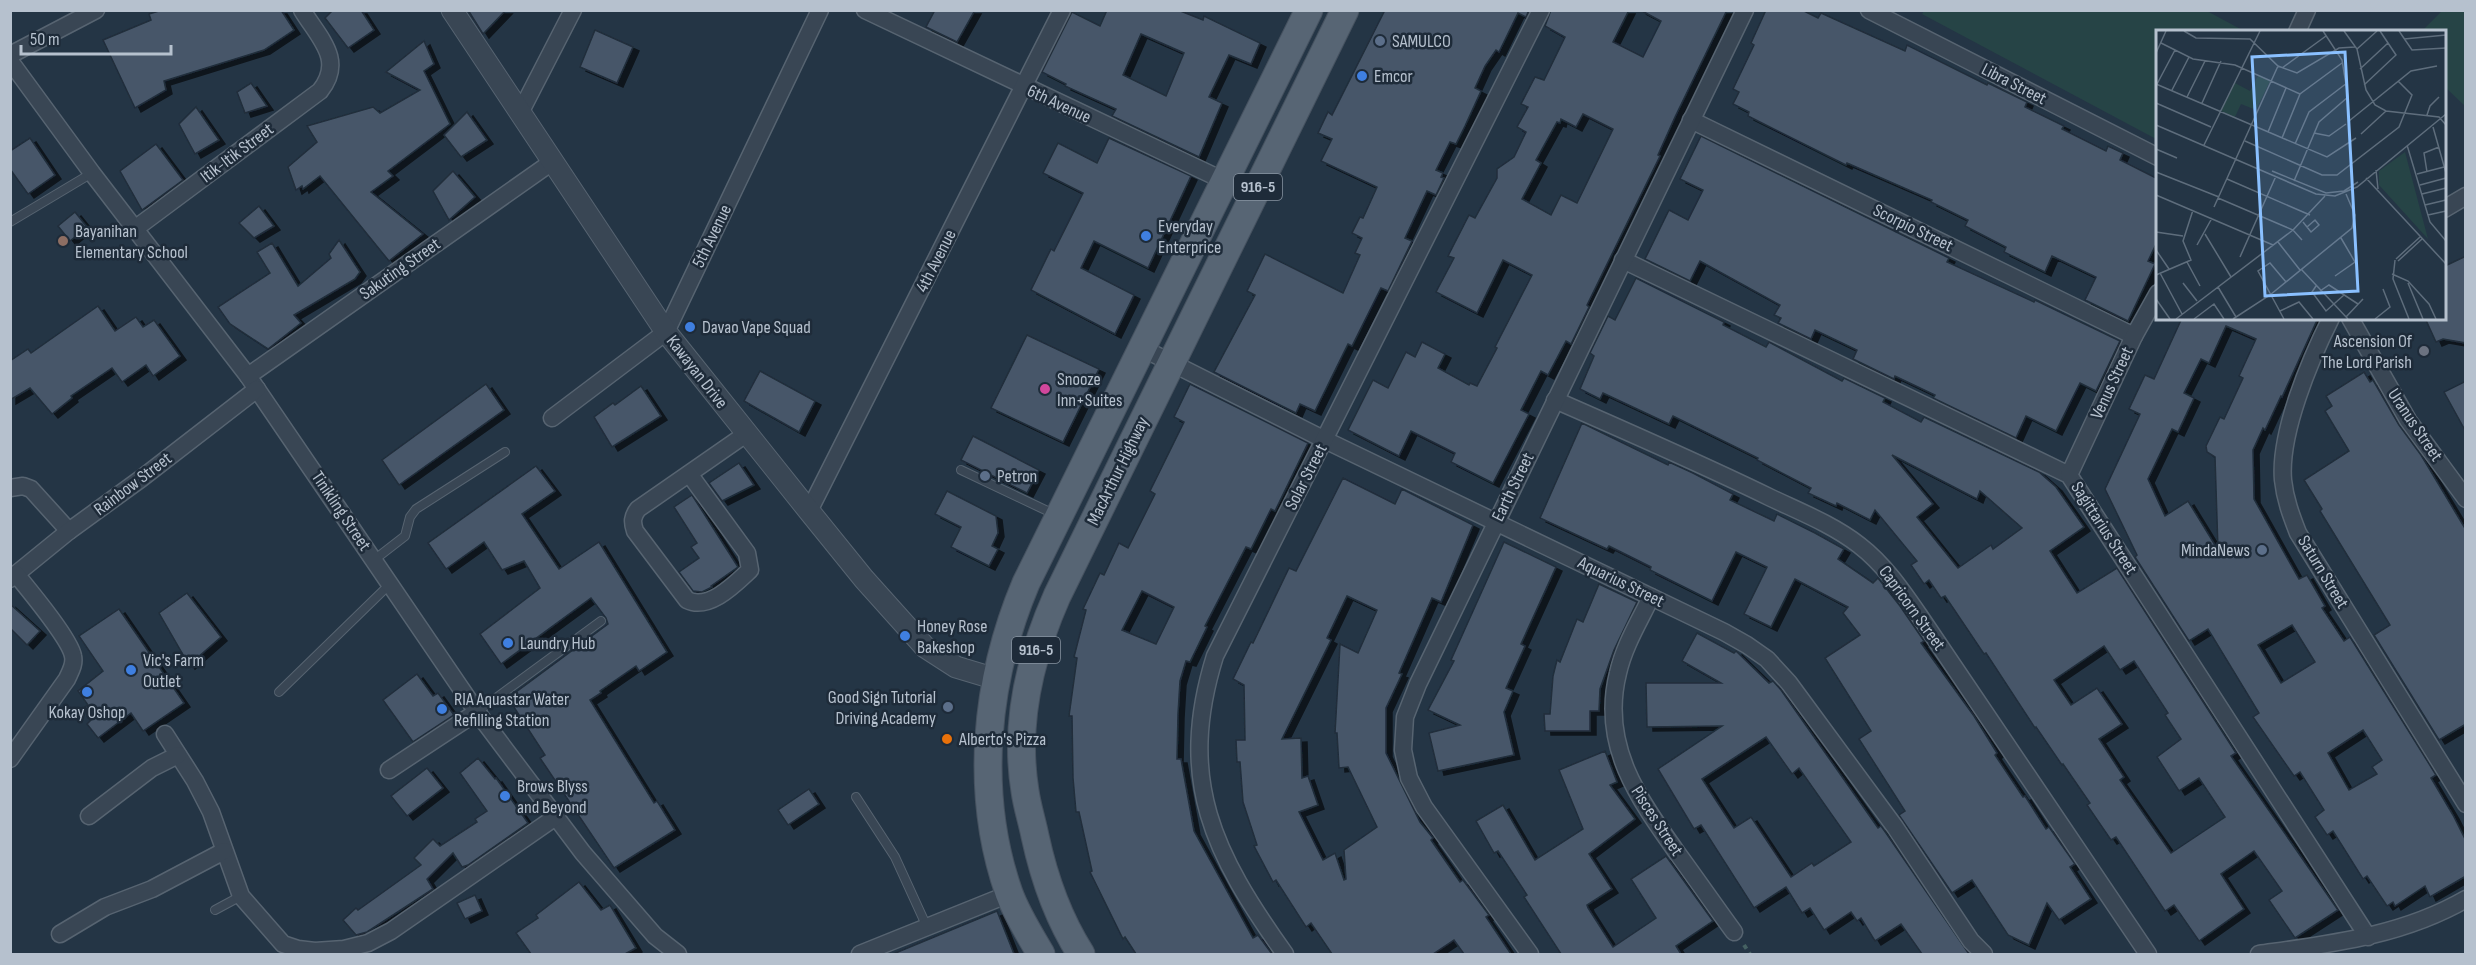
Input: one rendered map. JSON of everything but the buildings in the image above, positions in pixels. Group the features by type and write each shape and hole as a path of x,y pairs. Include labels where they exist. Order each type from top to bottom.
{"main road":[{"name":"MacArthur Highway","path":"1041,954 1009,894 993,827 988,780 990,732 1002,652 1017,604 1309,10"},
{"name":"MacArthur Highway","path":"1081,954 1071,938 1043,870 1025,791 1022,751 1027,684 1041,631 1344,10"}],"street":[{"path":"10,55 96,10"},
{"name":"Itik-Itik Street","path":"136,228 320,91 332,72 332,61 302,10"},
{"name":"Kawayan Drive","path":"452,10 666,332 746,434 864,579 925,647 956,667 996,680"},
{"path":"520,113 573,10"},
{"name":"5th Avenue","path":"552,418 666,332 820,10"},
{"name":"6th Avenue","path":"865,10 1024,88 1254,195"},
{"name":"4th Avenue","path":"809,511 1062,10"},
{"name":"Solar Street","path":"1285,954 1234,877 1207,811 1201,782 1198,744 1206,685 1215,657 1541,10"},
{"name":"Earth Street","path":"1530,954 1424,807 1409,778 1403,750 1405,717 1418,684 1745,10"},
{"name":"Libra Street","path":"1869,10 2156,156"},
{"path":"2297,30 2307,10"},
{"name":"Tinikling Street","path":"10,61 92,173 253,383 477,712 583,853 655,936 678,954"},
{"name":"Scorpio Street","path":"1691,120 2134,336"},
{"name":"Sakuting Street","path":"253,383 552,162"},
{"path":"2446,208 2466,196"},
{"name":"Sagittarius Street","path":"1623,260 2069,475 2368,937"},
{"name":"Venus Street","path":"2069,475 2134,336 2156,297"},
{"name":"Saturn Street","path":"2330,320 2308,369 2290,426 2284,454 2283,478 2288,509 2298,533 2466,804"},
{"name":"Uranus Street","path":"2351,320 2409,420 2466,499"},
{"name":"Aquarius Street","path":"1142,348 1325,440 1651,597 1747,645 1767,659 1789,683 1846,759 1971,941 1984,954"},
{"name":"Rainbow Street","path":"13,576 69,531 142,478 253,383"},
{"name":"Capricorn Street","path":"1555,400 1695,461 1830,527 1858,544 1878,561 1921,618 2148,954"},
{"path":"690,475 747,553 751,563 750,570 732,586 709,601 699,604 687,600 635,531 632,523 633,515 638,509 746,434"},
{"path":"10,488 23,486 32,489 69,531"},
{"path":"10,759 67,679 73,666 73,656 67,643 13,576"},
{"name":"Pisces Street","path":"1651,597 1628,643 1618,674 1613,725 1619,754 1646,809 1734,932"},
{"path":"390,770 477,712"},
{"path":"165,734 211,812 241,896 282,944 297,949 315,951 368,943 391,931 557,816"},
{"path":"89,816 153,768 178,754"},
{"path":"60,934 105,907 152,889 224,851"},
{"path":"860,954 1009,894"},
{"path":"2259,954 2368,937 2424,919 2466,899"}],"lane":[{"path":"10,222 92,173"},
{"path":"374,560 405,536 410,517 416,509 505,452"},
{"path":"961,470 1059,517"},
{"path":"279,692 391,584"},
{"path":"477,712 601,621"},
{"path":"856,797 895,857 927,927"},
{"path":"215,909 241,896"}],"green space":[{"path":"1924,11 2207,11 2242,30 2156,30 2156,139 1922,14"},
{"path":"2442,11 2465,11 2465,106 2446,88 2446,30 2423,30"}],"place":[{"name":"SAMULCO","path":"1380,41"},
{"name":"Emcor","path":"1362,76"},
{"name":"Everyday Enterprice","path":"1146,236"},
{"name":"Bayanihan Elementary School","path":"63,241"},
{"name":"Davao Vape Squad","path":"690,327"},
{"name":"Ascension Of The Lord Parish","path":"2424,351"},
{"name":"Snooze Inn+Suites","path":"1045,389"},
{"name":"Petron","path":"985,476"},
{"name":"MindaNews","path":"2262,550"},
{"name":"Honey Rose Bakeshop","path":"905,636"},
{"name":"Laundry Hub","path":"508,643"},
{"name":"Vic's Farm Outlet","path":"131,670"},
{"name":"Kokay Oshop","path":"87,692"},
{"name":"Good Sign Tutorial Driving Academy","path":"948,707"},
{"name":"RIA Aquastar Water Refilling Station","path":"442,709"},
{"name":"Alberto's Pizza","path":"947,739"},
{"name":"Brows Blyss and Beyond","path":"505,796"}]}
